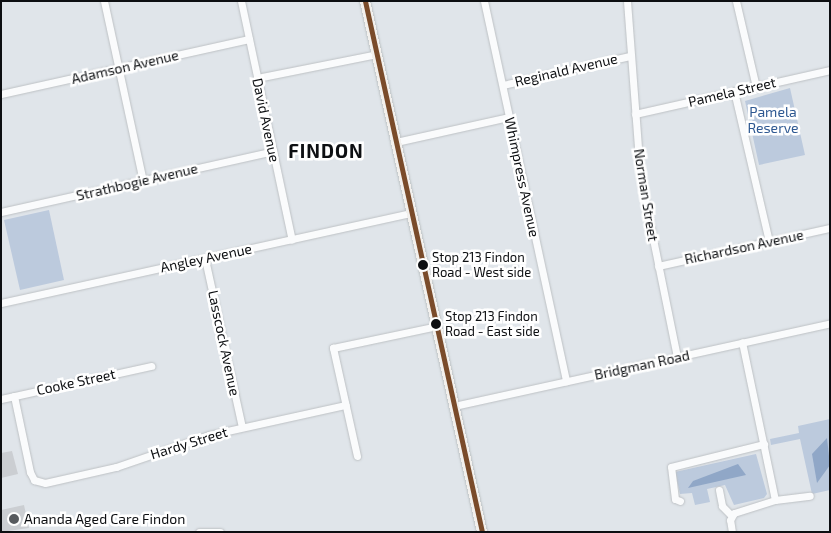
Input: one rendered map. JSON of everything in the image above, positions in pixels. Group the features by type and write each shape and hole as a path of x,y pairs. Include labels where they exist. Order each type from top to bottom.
{"main road":[{"path":"366,1 482,532"}],"street":[{"path":"104,1 143,181"},
{"name":"David Avenue","path":"241,1 292,240"},
{"name":"Whimpress Avenue","path":"484,1 566,381"},
{"name":"Norman Street","path":"627,1 640,175 677,357"},
{"path":"736,1 756,86"},
{"name":"Adamson Avenue","path":"1,94 249,39"},
{"path":"258,78 377,54"},
{"name":"Reginald Avenue","path":"503,85 630,56"},
{"name":"Pamela Street","path":"635,114 830,70"},
{"path":"734,91 769,242"},
{"path":"396,142 510,117"},
{"name":"Strathbogie Avenue","path":"1,212 273,151"},
{"name":"Angley Avenue","path":"1,303 412,213"},
{"name":"Richardson Avenue","path":"658,266 830,228"},
{"name":"Lasscock Avenue","path":"205,259 242,427"},
{"name":"Bridgman Road","path":"454,406 830,323"},
{"path":"357,456 334,348 437,326"},
{"path":"742,342 774,500"},
{"name":"Cooke Street","path":"1,399 150,366"},
{"name":"Hardy Street","path":"14,396 34,480 45,482 116,467 242,427 346,405"},
{"path":"680,501 675,499 671,467 764,444"},
{"path":"719,490 722,506 731,515 732,532"},
{"path":"731,515 774,500 810,496"},
{"path":"199,532 220,532"}],"green space":[{"name":"Pamela Reserve","path":"790,88 805,155 759,165 745,101"},
{"path":"49,210 64,280 20,290 4,220"},
{"path":"830,419 830,490 812,494 800,439 771,445 770,439 799,433 798,426"},
{"path":"756,454 767,494 764,498 734,505 725,485 707,489 710,502 695,505 692,493 680,494 675,472"}],"water":[{"path":"827,438 830,465 817,483 812,454"},
{"path":"738,464 746,475 688,488 693,481"}],"building":[{"name":"Ananda Aged Care Findon","path":"12,451 18,474 1,478 1,453"},
{"name":"Ananda Aged Care Findon","path":"24,505 29,528 1,532 1,510"}],"transit line":[{"path":"365,1 482,532"}],"place":[{"name":"Stop 213 Findon Road - West side","path":"423,265"},
{"name":"Stop 213 Findon Road - East side","path":"436,324"},
{"name":"Ananda Aged Care Findon","path":"14,519"}],"district":[{"name":"FINDON","path":"326,151"}]}
